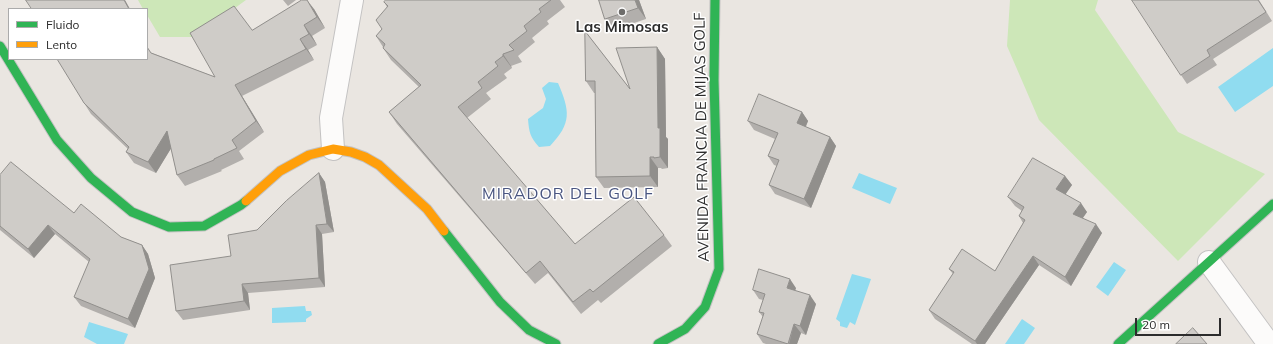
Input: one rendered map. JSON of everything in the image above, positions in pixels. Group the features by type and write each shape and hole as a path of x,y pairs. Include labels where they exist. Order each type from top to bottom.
{"street":[{"path":"333,149 332,118 352,0"},
{"name":"AVENIDA FRANCIA DE MIJAS GOLF","path":"658,344 685,329 705,307 719,269 714,80 715,0"},
{"path":"0,46 8,59"},
{"path":"8,60 57,140 91,178 132,212 169,227 204,226 241,205 280,171 309,155 333,149 351,152 365,157 379,165 426,209 500,302 529,330 556,344"},
{"path":"1118,344 1273,204"},
{"path":"1209,262 1268,344"}],"green space":[{"path":"138,0 246,0 195,37 160,37 148,17 148,8 142,8"},
{"path":"1010,0 1098,0 1095,10 1178,132 1265,174 1178,261 1039,120 1007,46"}],"water":[{"path":"1273,48 1273,86 1235,112 1218,87"},
{"path":"549,82 558,83 565,101 567,116 562,130 550,146 539,147 530,134 528,119 543,108 546,99 542,88"},
{"path":"859,173 897,188 890,204 852,188"},
{"path":"1114,262 1126,270 1108,296 1096,287"},
{"path":"852,274 871,279 855,325 850,322 847,328 840,326 840,322 836,319"},
{"path":"305,306 306,311 311,311 312,315 306,319 306,322 272,323 272,308"},
{"path":"1022,319 1035,328 1024,344 1005,344"},
{"path":"89,322 128,334 124,344 97,344 84,337"}],"building":[{"path":"26,0 124,0 128,8 31,8"},
{"path":"302,0 307,0 317,17 304,25 309,34 300,39 306,49 235,85 256,121 232,140 237,148 214,160 177,175 167,131 148,162 126,152 129,147 84,103 58,60 148,60 148,48 151,53 215,77 190,33 234,6 252,30"},
{"path":"386,0 551,0 539,9 541,12 524,26 527,31 509,45 514,50 503,54 503,56 495,62 498,66 478,82 482,88 458,107 575,244 634,197 664,235 593,292 590,289 573,302 540,261 526,273 389,112 421,85 383,48 385,44 376,36 382,29 376,20 388,6 384,2"},
{"path":"599,0 635,0 638,8 605,19"},
{"path":"1132,0 1258,0 1266,12 1207,50 1210,56 1181,75"},
{"path":"585,31 630,89 616,48 657,47 658,128 660,128 660,157 650,157 650,176 596,177 595,81 586,81"},
{"path":"759,94 802,112 797,123 830,137 804,199 769,185 779,160 768,156 778,133 748,121"},
{"path":"1033,158 1065,176 1056,189 1081,203 1073,214 1096,224 1065,277 1033,256 975,341 929,310 954,272 949,269 962,249 995,271 1025,220 1019,216 1024,207 1008,197"},
{"path":"11,162 74,213 81,204 121,237 142,245 149,269 128,319 74,297 90,259 48,225 28,249 0,226 0,175"},
{"path":"319,173 327,224 316,225 319,278 242,284 244,301 176,311 170,265 231,256 228,235 257,230 286,201"},
{"path":"759,269 790,279 787,288 810,295 800,326 794,324 788,344 757,334 764,313 759,312 765,294 753,290"},
{"path":"1193,328 1207,344 1176,344"}],"traffic: fast":[{"path":"658,344 685,329 705,307 719,269 714,80 715,0"},
{"path":"0,46 8,59"},
{"path":"8,60 57,140 91,178 132,212 169,227 204,226 246,201"},
{"path":"1118,344 1273,204"},
{"path":"444,231 500,302 529,330 556,344"}],"traffic: slow":[{"path":"246,201 280,171 309,155 333,149 351,152 365,157 379,165 427,209 444,231"}],"place":[{"name":"Las Mimosas","path":"622,12"}],"district":[{"name":"MIRADOR DEL GOLF","path":"568,194"}]}
